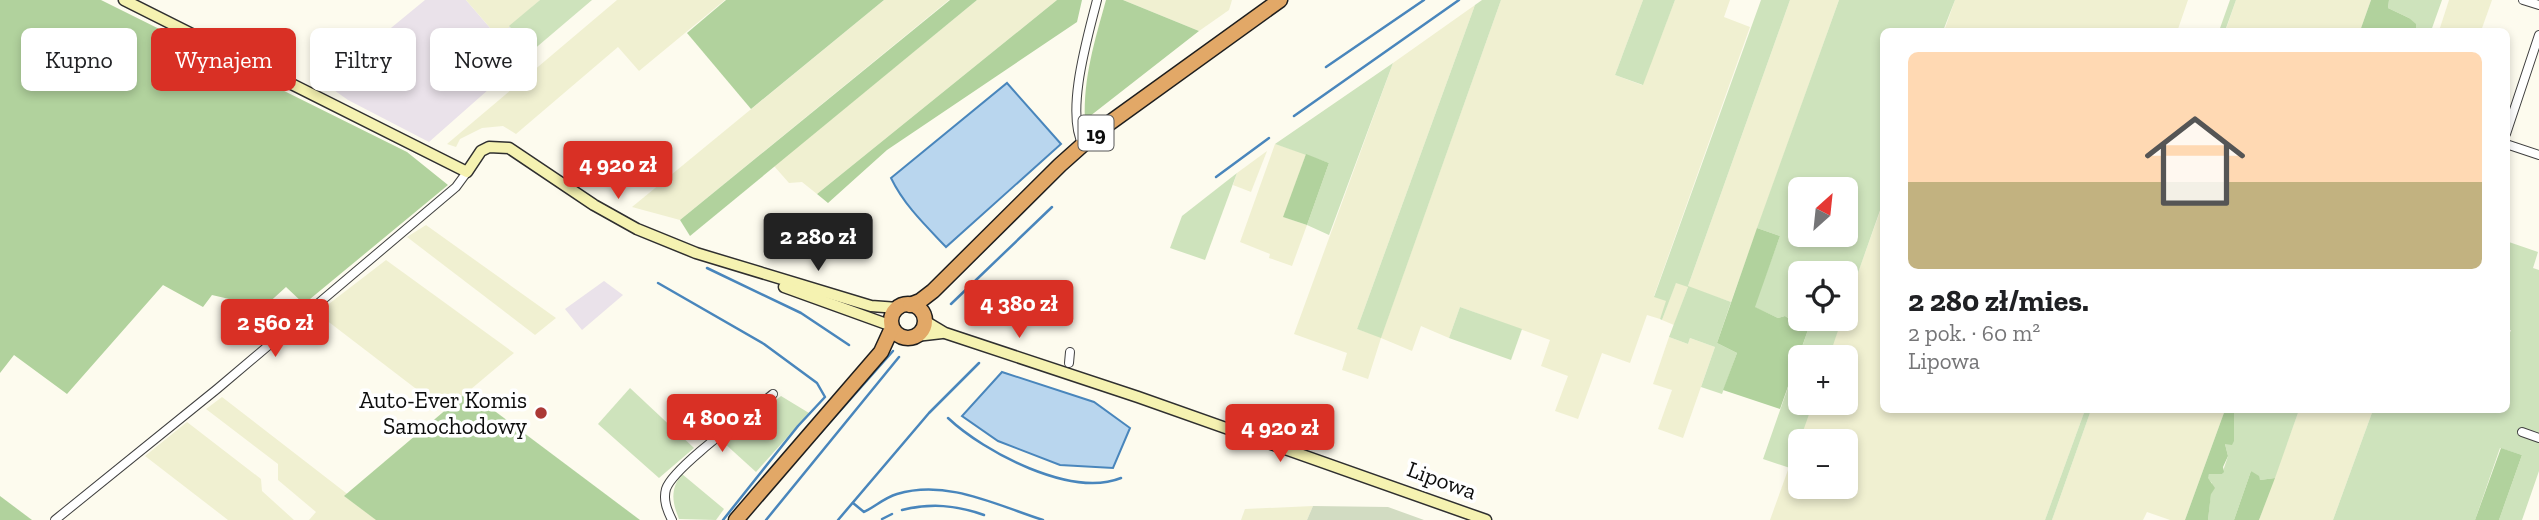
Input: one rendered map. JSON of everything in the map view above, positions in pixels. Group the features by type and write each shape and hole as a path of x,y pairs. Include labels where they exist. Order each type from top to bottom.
{"highway":[{"name":"19","path":"736,520 881,352 901,332 922,331 914,311 920,301 981,242 1097,132 1280,0"},
{"path":"901,332 892,316 914,311"}],"main road":[{"path":"124,0 467,172 481,151 500,146 509,148 594,205 637,229 733,265"},
{"name":"Lipowa","path":"733,265 871,306 914,311 945,333 1138,397 1486,520"},
{"name":"Lipowa","path":"733,265 901,332 945,333"}],"street":[{"path":"1083,145 1077,130 1078,85 1097,0"},
{"path":"2523,0 2539,5"},
{"path":"2510,122 2539,36"},
{"path":"2510,145 2539,155"},
{"path":"55,520 217,389 456,187 467,172"},
{"path":"1069,363 1070,352"},
{"path":"672,520 665,499 669,483 686,465 773,394"},
{"path":"2522,432 2539,438"}],"shaded area":[{"path":"425,0 466,0 490,28 430,28 430,91 487,91 429,142 335,91 416,91 416,28 391,28"},
{"path":"604,281 623,295 582,330 565,309"}],"green space":[{"path":"0,0 101,0 157,28 151,28 151,91 284,91 407,152 448,185 304,304 286,287 264,307 212,295 203,307 163,285 67,394 14,355 0,373"},
{"path":"466,0 540,0 508,28 490,28"},
{"path":"540,0 592,0 537,47 537,28 509,26"},
{"path":"617,0 725,0 639,71 618,47 516,134 503,126 482,128 460,139 456,147 447,144 510,91 537,91 537,68"},
{"path":"726,0 884,0 751,109 687,33"},
{"path":"884,0 949,0 680,220 632,207"},
{"path":"950,0 977,0 690,236 680,220"},
{"path":"977,0 1057,0 817,194 802,182 789,183 774,166"},
{"path":"1057,0 1082,0 1077,22 887,150 828,203 817,194"},
{"path":"1106,0 1123,0 1199,31 1085,120 1088,74"},
{"path":"1123,0 1232,0 1229,10 1199,31"},
{"path":"1482,0 1501,0 1381,338 1357,329 1475,5"},
{"path":"1501,0 1643,0 1615,75 1642,85 1675,0 1730,0 1724,17 1750,27 1654,296 1667,301 1660,319 1647,315 1630,363 1602,353 1578,419 1555,411 1568,376 1541,366 1550,340 1460,307 1449,338 1421,326 1412,351 1381,338 1368,379 1342,370 1347,353 1294,334 1393,63 1475,5 1357,329 1381,337"},
{"path":"1643,0 1675,0 1643,85 1615,75"},
{"path":"1761,0 1790,0 1688,286 1731,302 1717,343 1737,353 1722,394 1701,387 1715,347 1690,338 1688,344 1669,337 1688,287 1676,283 1662,320 1660,319 1666,301 1654,297"},
{"path":"1790,0 1839,0 1731,302 1688,287 1674,325 1662,320 1676,282 1688,286"},
{"path":"1839,0 1955,0 1944,28 1880,28 1880,211 1858,273 1858,261 1788,261 1788,318 1778,318 1754,307 1780,236 1757,228"},
{"path":"1955,0 2188,0 2178,28 1945,28"},
{"path":"2230,0 2236,0 2226,28 2220,28"},
{"path":"2236,0 2371,0 2361,28 2226,28"},
{"path":"2371,0 2389,0 2388,8 2416,24 2416,28 2361,28"},
{"path":"2389,0 2442,0 2432,28 2415,28 2409,18 2388,8"},
{"path":"2449,0 2492,0 2482,28 2440,28"},
{"path":"1393,63 1329,235 1307,225 1329,163 1275,144"},
{"path":"1275,144 1306,154 1284,217 1307,225 1292,266 1269,258 1270,254 1240,242"},
{"path":"1267,151 1251,192 1233,185 1237,173"},
{"path":"1306,154 1329,163 1307,225 1283,217"},
{"path":"1237,173 1205,260 1170,248 1182,216"},
{"path":"1880,211 1880,413 2084,413 2045,520 1770,520 1788,470 1788,499 1858,499 1858,429 1803,429 1808,415 1858,415 1858,345 1832,345 1838,331 1858,331 1858,273"},
{"path":"426,225 556,318 535,335 407,237"},
{"path":"1757,228 1780,236 1755,307 1778,318 1788,318 1788,331 1808,331 1803,345 1788,345 1788,386 1780,409 1723,390 1737,353 1717,343"},
{"path":"2510,242 2538,252 2533,268 2539,270 2539,471 2522,520 2499,520 2522,455 2500,448 2475,520 2333,520 2372,413 2510,413"},
{"path":"386,260 514,353 445,411 317,313"},
{"path":"1460,307 1522,329 1511,360 1449,338"},
{"path":"1808,331 1838,331 1833,345 1803,345"},
{"path":"1669,337 1688,344 1690,338 1715,347 1683,438 1658,429 1672,390 1653,384"},
{"path":"1788,387 1788,415 1809,415 1804,429 1788,429 1788,467 1763,459"},
{"path":"630,388 694,448 659,478 598,424"},
{"path":"468,391 640,520 376,520 344,496"},
{"path":"781,396 809,413 756,472 723,442"},
{"path":"222,397 381,520 309,520 316,512 278,480 278,464 206,409"},
{"path":"2084,413 2090,413 2052,520 2045,520"},
{"path":"2090,413 2224,413 2185,520 2170,520 2147,512 2143,520 2052,520"},
{"path":"2224,413 2234,413 2234,441 2232,445 2225,444 2228,456 2223,467 2224,472 2209,474 2208,478 2215,488 2211,494 2208,520 2185,520"},
{"path":"2234,413 2298,413 2275,478 2260,480 2251,471 2234,520 2208,520 2212,483 2207,478 2209,474 2222,474 2228,456 2225,444 2233,434"},
{"path":"2298,413 2372,413 2333,520 2259,520"},
{"path":"187,422 261,479 262,491 294,520 228,520 145,456"},
{"path":"2501,448 2522,455 2499,520 2475,520"},
{"path":"2251,471 2259,476 2260,480 2275,478 2259,520 2234,520"},
{"path":"682,474 724,509 716,520 679,519 673,496 675,485"},
{"path":"0,496 32,520 0,520"},
{"path":"1313,506 1307,520 1241,520 1245,509"},
{"path":"1313,506 1388,507 1424,520 1307,520"}],"water":[{"path":"1007,83 1061,144 946,247 909,206 891,178"},
{"path":"1002,372 1094,402 1130,428 1113,468 1060,465 998,441 962,416"}],"waterway":[{"path":"1326,67 1424,0"},
{"path":"1294,116 1459,0"},
{"path":"1216,177 1269,138"},
{"path":"951,304 1052,207"},
{"path":"707,268 801,313 849,345"},
{"path":"658,283 764,344 817,383 825,397 798,426 723,520"},
{"path":"816,438 893,351"},
{"path":"766,520 899,357"},
{"path":"838,520 929,413 979,363"},
{"path":"948,418 983,445 1054,477 1101,483 1121,478"},
{"path":"853,503 864,512 897,494 934,490 971,496 1043,520"},
{"path":"902,510 943,506 984,515"},
{"path":"882,519 892,514"}],"place":[{"name":"Auto-Ever Komis Samochodowy","path":"541,413"}]}
